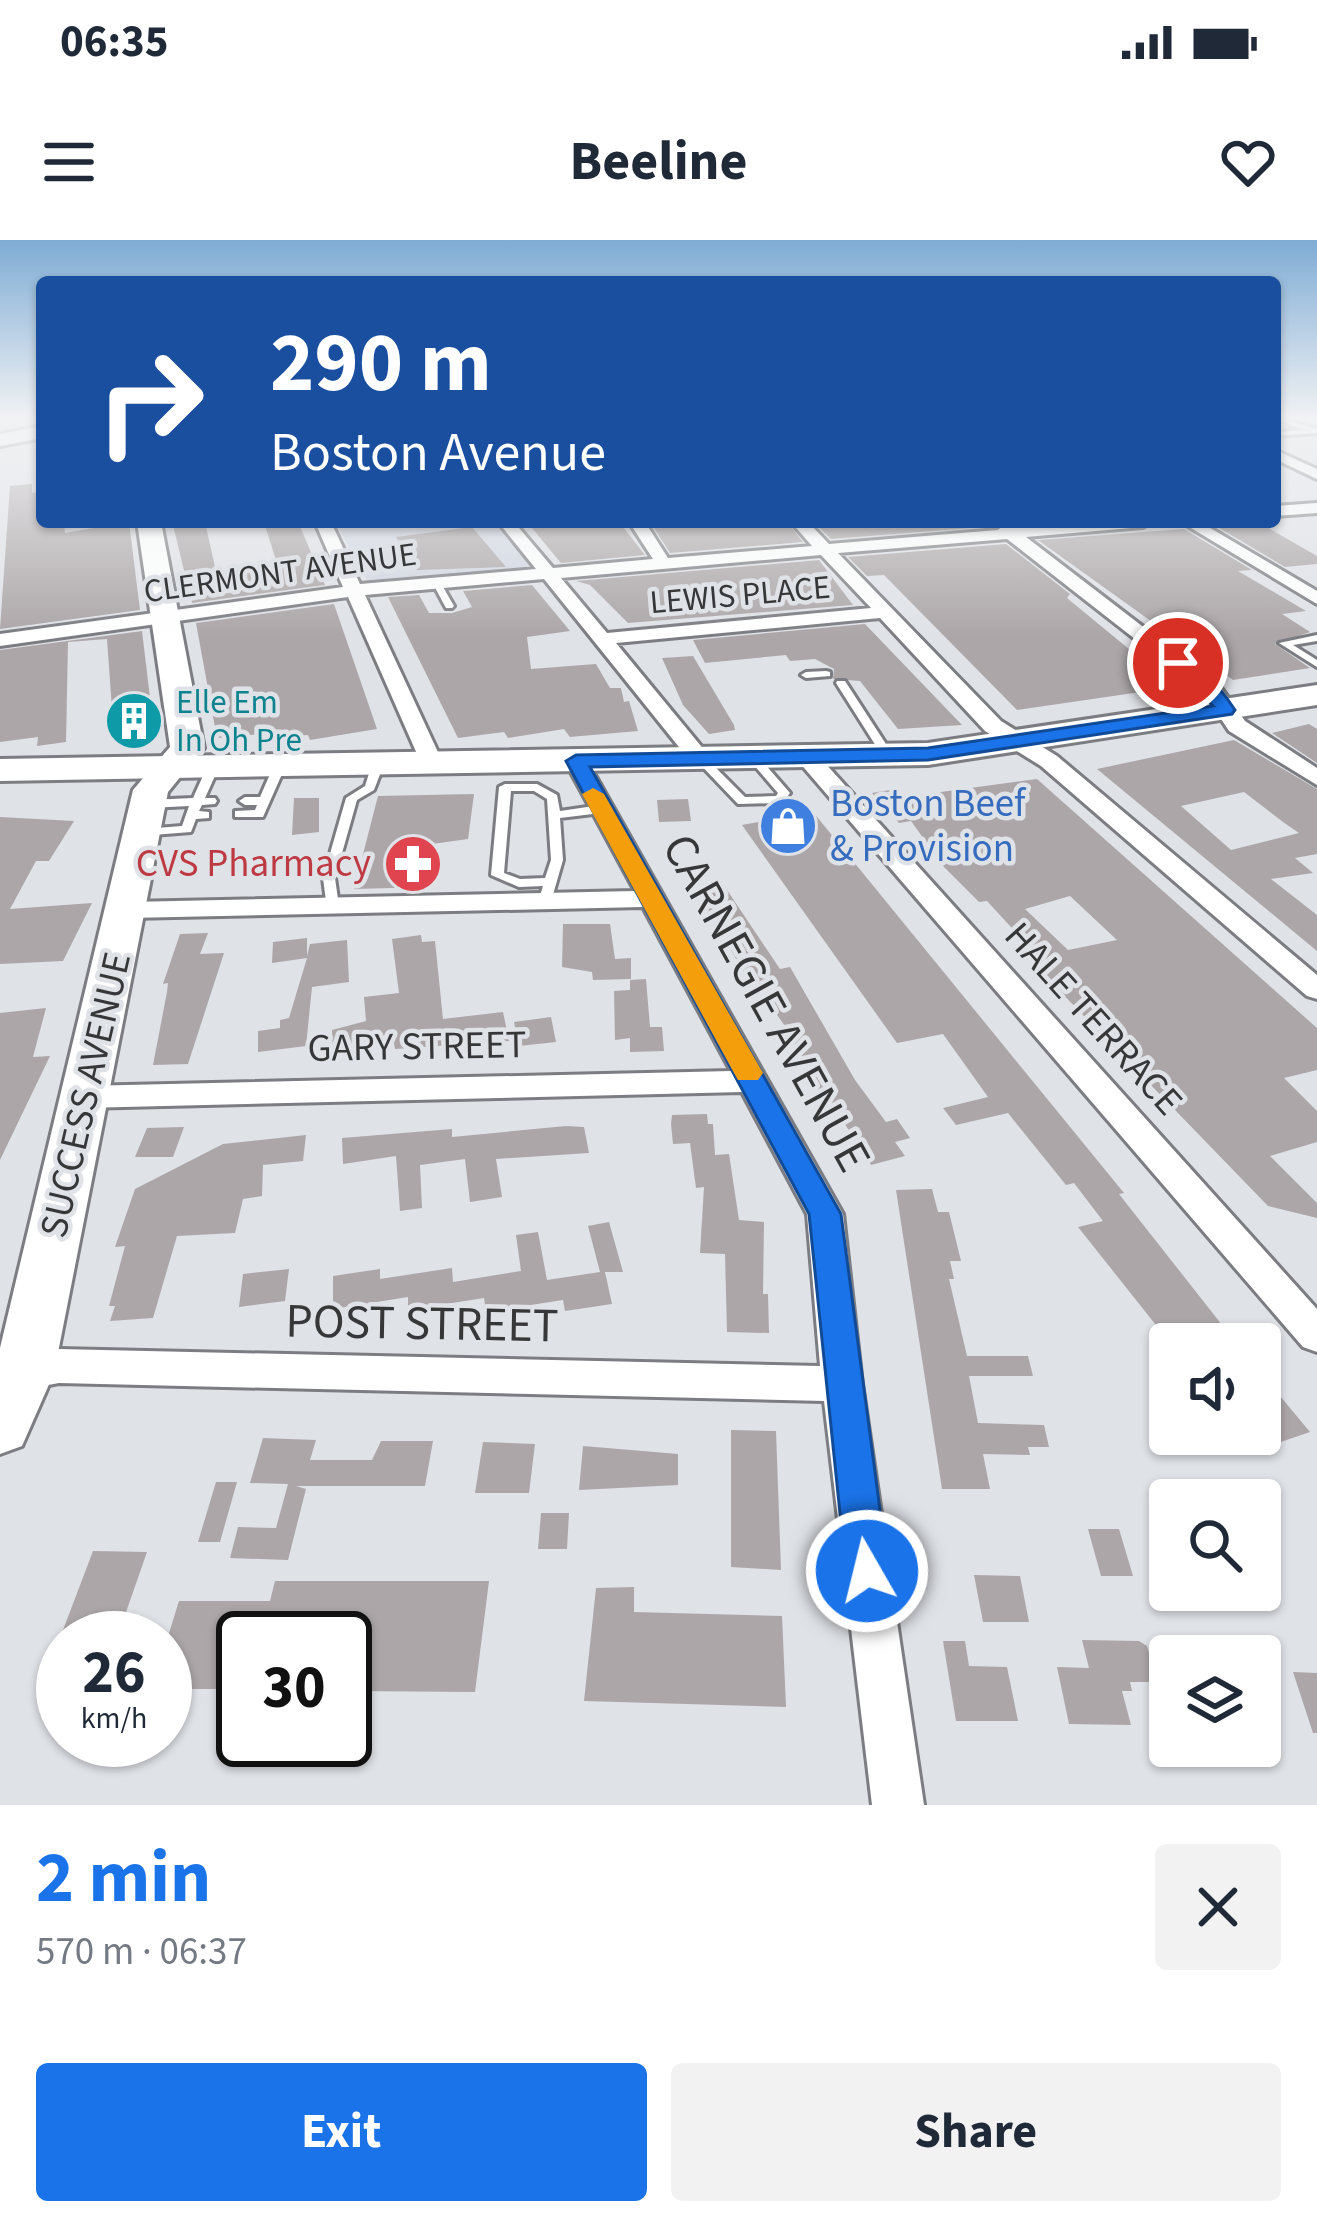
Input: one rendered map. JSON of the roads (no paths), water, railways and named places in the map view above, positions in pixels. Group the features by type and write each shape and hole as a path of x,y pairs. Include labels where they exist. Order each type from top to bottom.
{"main road":[{"path":"0,770 185,800 280,765 432,763 504,775 576,761 887,755 1022,744 1317,695"}],"street":[{"path":"1281,511 1317,508"},
{"name":"SUCCESS AVENUE","path":"0,1426 129,910 185,800 188,742 149,528"},
{"path":"326,528 432,763"},
{"path":"511,528 699,757"},
{"path":"641,528 662,561"},
{"path":"805,528 994,727 1049,761 1317,990"},
{"path":"1003,528 1212,689 1238,726 1317,778"},
{"name":"CLERMONT AVENUE","path":"0,640 357,590 824,549 1003,528"},
{"path":"1199,528 1317,598"},
{"name":"LEWIS PLACE","path":"601,639 884,612"},
{"name":"HALE TERRACE","path":"807,757 1317,1336"},
{"name":"CARNEGIE AVENUE","path":"576,761 825,1214 842,1384 898,1805"},
{"path":"129,910 332,906 546,892 649,899"},
{"name":"GARY STREET","path":"83,1097 753,1082"},
{"name":"POST STREET","path":"12,1375 58,1366 842,1384"}],"lane":[{"path":"436,583 448,607"},
{"path":"1317,638 1284,643 1317,664"},
{"path":"806,676 826,674"},
{"path":"841,683 887,755"},
{"path":"699,757 742,801 779,799 784,793 780,785 752,757"},
{"path":"332,906 329,878 352,798 370,788 378,764"},
{"path":"242,808 265,801 280,765"},
{"path":"504,775 546,790 557,815 557,860 546,892 497,875 504,775"},
{"path":"557,815 601,809"}],"place":[{"name":"Elle Em In Oh Pre","path":"134,721"},
{"name":"Boston Beef & Provision","path":"788,826"},
{"name":"CVS Pharmacy","path":"413,864"}]}
